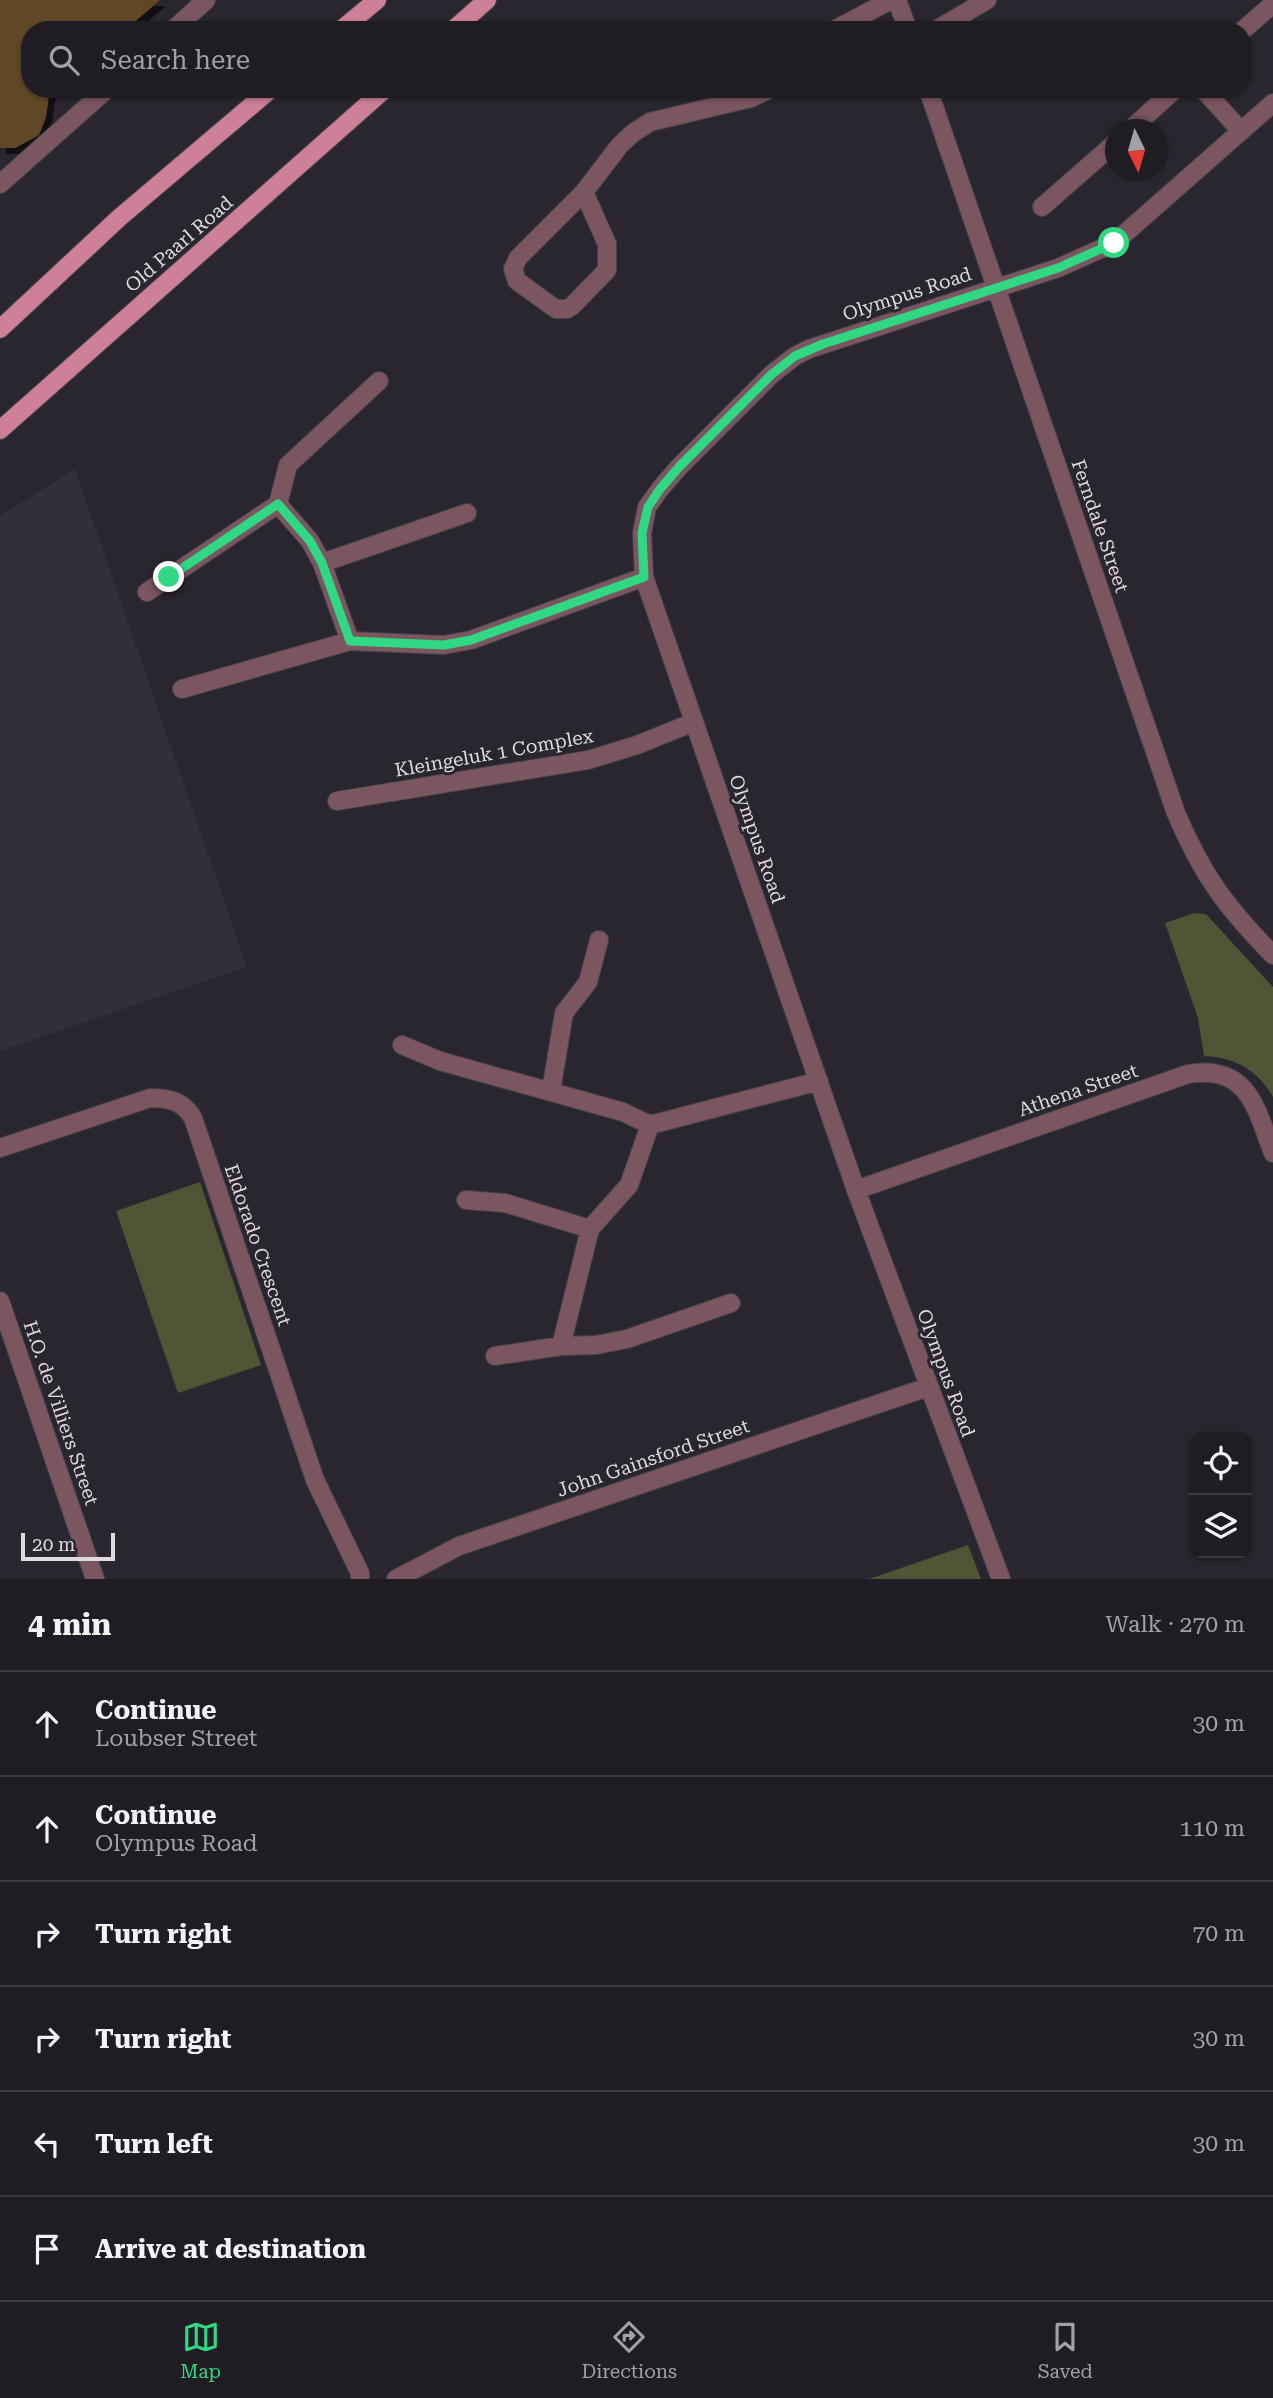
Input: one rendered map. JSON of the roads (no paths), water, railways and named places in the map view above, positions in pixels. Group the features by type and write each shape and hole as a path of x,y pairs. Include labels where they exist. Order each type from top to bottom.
{"main road":[{"path":"352,21 377,0"},
{"path":"463,21 486,0"},
{"path":"0,329 119,218 260,98"},
{"name":"Old Paarl Road","path":"0,430 375,98"}],"street":[{"path":"183,21 206,0"},
{"path":"851,21 891,0"},
{"path":"897,0 905,21"},
{"path":"951,21 987,0"},
{"path":"1252,22 1273,4"},
{"path":"0,184 97,98"},
{"path":"584,192 607,244 607,270 572,306 556,309 517,281 513,269 518,258 584,192 620,145 650,122 751,98"},
{"name":"Ferndale Street","path":"931,98 1176,813 1199,862 1216,890 1244,926 1273,955"},
{"path":"1142,119 1165,98"},
{"path":"1211,98 1241,131"},
{"name":"Olympus Road","path":"1001,1579 856,1190 644,577 642,533 648,507 679,467 783,364 809,349 1058,268 1114,243 1273,103"},
{"path":"1042,207 1105,151"},
{"path":"147,592 278,504 288,465 379,381"},
{"path":"278,504 310,541 322,563 350,641"},
{"path":"322,563 467,513"},
{"path":"182,689 350,641 444,645 471,640 644,577"},
{"name":"Kleingeluk 1 Complex","path":"337,801 588,760 637,745 694,722"},
{"path":"551,1091 564,1013 587,982 599,940"},
{"path":"402,1045 440,1061 623,1112 650,1125 819,1082"},
{"name":"Athena Street","path":"856,1190 1188,1074 1204,1071 1219,1073 1233,1080 1249,1094 1273,1153"},
{"name":"Eldorado Crescent","path":"0,1148 150,1098 176,1101 188,1109 315,1480 360,1573 360,1579"},
{"path":"561,1346 590,1229 629,1185 650,1125"},
{"path":"466,1200 505,1203 590,1229"},
{"name":"H.O. de Villiers Street","path":"0,1301 6,1339 95,1579"},
{"path":"495,1356 627,1339 731,1303"},
{"name":"John Gainsford Street","path":"396,1579 459,1546 928,1387"}]}
